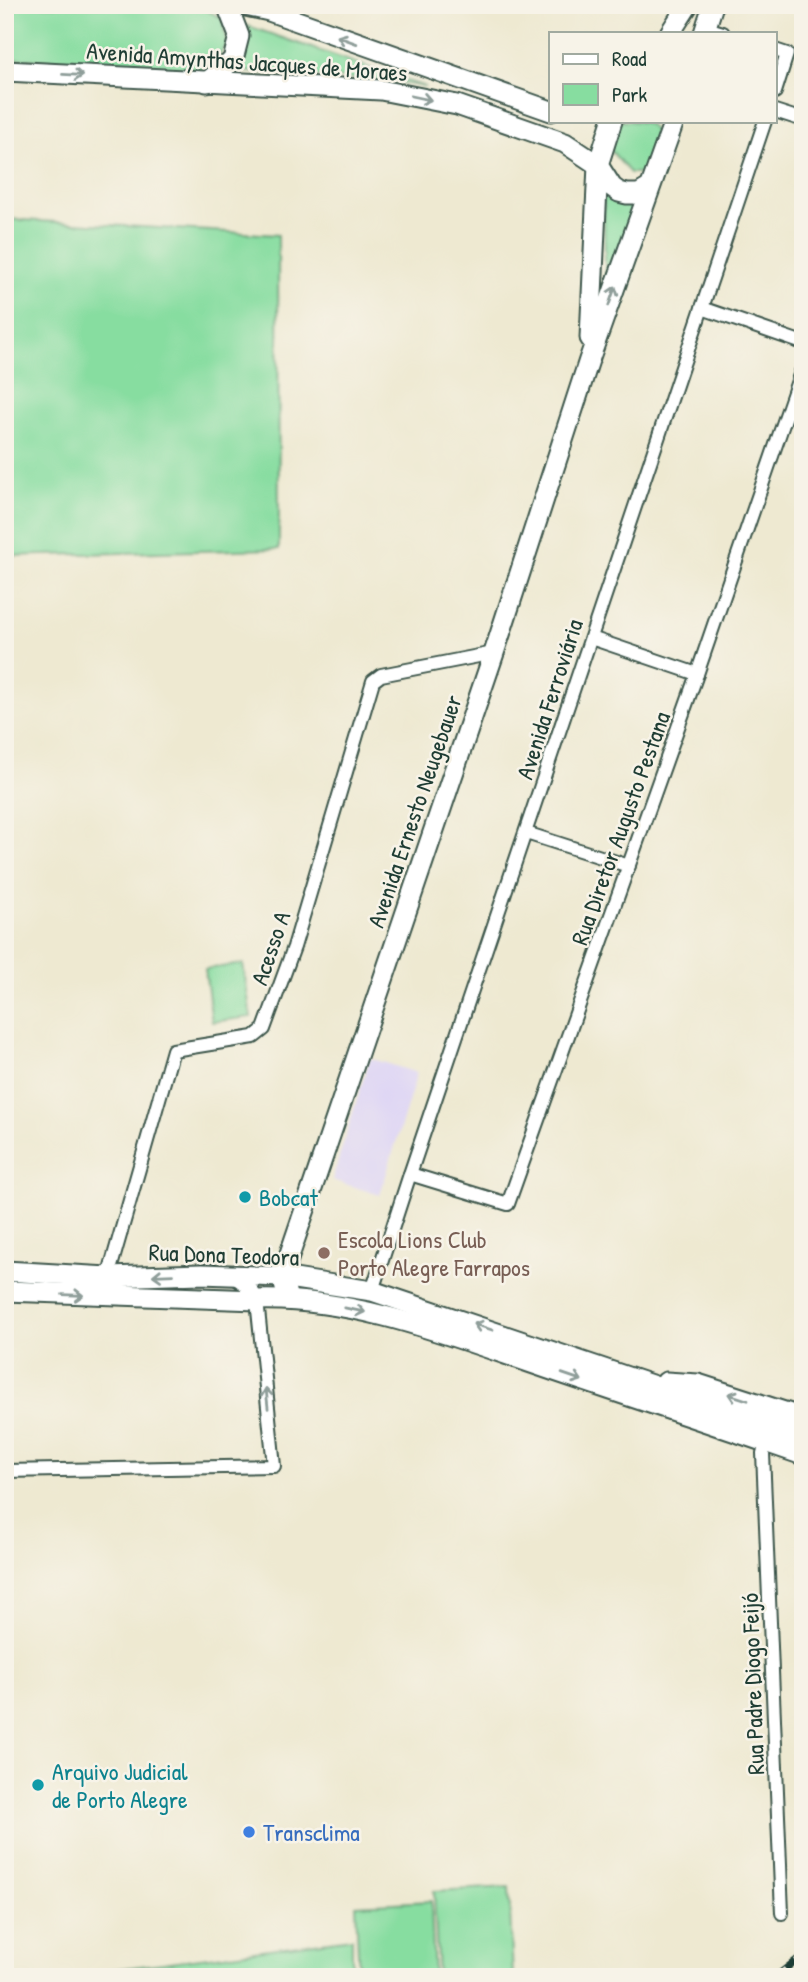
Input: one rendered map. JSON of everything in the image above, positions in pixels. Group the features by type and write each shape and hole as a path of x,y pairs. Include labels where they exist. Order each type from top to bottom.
{"main road":[{"path":"207,82 233,60 239,36 228,5"},
{"name":"Avenida Amynthas Jacques de Moraes","path":"241,5 269,11 549,110"},
{"path":"671,32 688,5"},
{"path":"711,31 713,5"},
{"name":"Avenida Amynthas Jacques de Moraes","path":"5,71 381,89 457,105 565,143 598,164"},
{"name":"Avenida Ernesto Neugebauer","path":"589,360 598,164 612,122"},
{"name":"Avenida Ernesto Neugebauer","path":"282,1277 671,122"},
{"path":"598,164 612,187 619,192 639,194 649,188"},
{"name":"Rua Dona Teodora","path":"5,1271 108,1277 201,1274 282,1277 372,1291 641,1380 752,1428"},
{"path":"282,1277 288,1299"},
{"name":"Rua Dona Teodora","path":"5,1291 288,1299 358,1310 430,1330 688,1416 752,1428"},
{"path":"641,1380 698,1384 803,1418"},
{"path":"688,1416 763,1453 803,1467"},
{"path":"752,1428 803,1436"},
{"path":"752,1428 803,1455"}],"street":[{"path":"776,50 788,54 776,89"},
{"path":"776,111 803,120"},
{"name":"Avenida Ferroviária","path":"372,1291 765,122"},
{"path":"702,308 803,343"},
{"name":"Rua Diretor Augusto Pestana","path":"410,1174 509,1204 803,366"},
{"path":"591,638 697,674"},
{"name":"Acesso A","path":"108,1277 173,1050 254,1037 264,1029 294,947 373,681 381,676 494,653"},
{"path":"526,833 629,866"},
{"path":"5,1471 274,1466 257,1300 244,1283 231,1276"},
{"name":"Rua Padre Diogo Feijó","path":"763,1453 782,1913"}],"shaded area":[{"path":"370,1058 417,1073 380,1195 332,1180"}],"green space":[{"path":"5,5 200,7 222,18 227,44 214,64 197,70 5,58"},
{"path":"248,26 425,87 389,81 236,71 246,49"},
{"path":"642,122 654,130 660,143 648,173 630,173 607,146 617,123"},
{"path":"603,185 640,203 606,290"},
{"path":"5,219 278,235 279,549 5,556"},
{"path":"243,964 251,1017 212,1022 205,969"},
{"path":"509,1887 513,1977 438,1977 434,1891"},
{"path":"431,1901 434,1977 359,1977 356,1905"},
{"path":"352,1938 352,1977 110,1977 109,1970"}],"railway":[{"path":"775,1977 803,1955"},
{"path":"795,1977 803,1970"}],"place":[{"name":"Bobcat","path":"245,1197"},
{"name":"Escola Lions Club Porto Alegre Farrapos","path":"324,1253"},
{"name":"Arquivo Judicial de Porto Alegre","path":"38,1785"},
{"name":"Transclima","path":"249,1832"}]}
